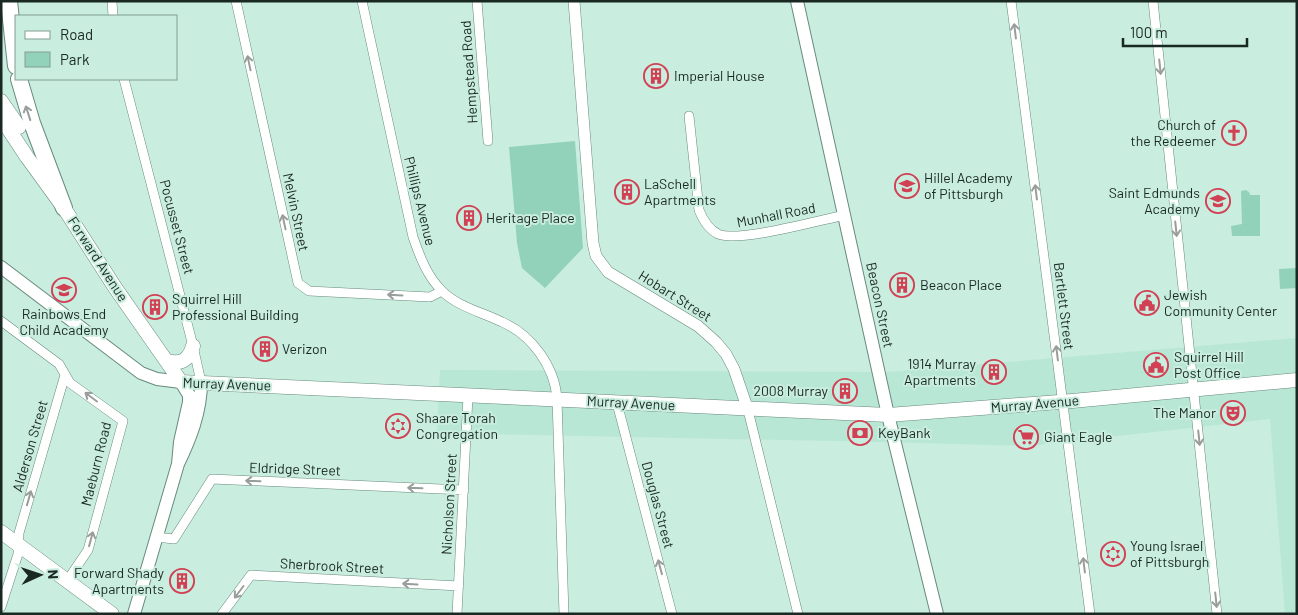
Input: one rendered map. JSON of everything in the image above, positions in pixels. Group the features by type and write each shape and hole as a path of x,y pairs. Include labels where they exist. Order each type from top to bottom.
{"highway":[{"path":"9,1 15,59"},
{"path":"19,80 32,123 64,208"}],"main road":[{"name":"Beacon Street","path":"797,1 888,415 937,614"},
{"path":"1,100 35,151 64,208"},
{"name":"Forward Avenue","path":"1,118 181,382 189,395 189,402"},
{"name":"Murray Avenue","path":"1,267 140,374 157,380 181,382 201,389 557,399 748,410 888,415 1297,380"},
{"path":"166,361 177,363 185,360 189,357 193,346"},
{"path":"178,464 180,442 189,402 201,389"},
{"path":"134,614 178,464 188,443 201,389"},
{"path":"1,532 112,614"}],"street":[{"path":"112,1 113,15"},
{"name":"Melvin Street","path":"236,1 298,283 302,288 309,291 430,297 442,291"},
{"name":"Phillips Avenue","path":"362,1 413,238 423,265 442,291 457,303 505,323 531,342 552,371 557,399 564,614"},
{"name":"Hempstead Road","path":"478,1 488,141"},
{"name":"Hobart Street","path":"574,1 593,243 596,256 608,272 698,326 726,354 734,369 748,410 798,614"},
{"name":"Bartlett Street","path":"1011,1 1090,614"},
{"path":"1153,1 1217,614"},
{"name":"Pocusset Street","path":"124,80 193,346 201,389"},
{"name":"Munhall Road","path":"689,116 699,210 703,220 717,233 731,237 845,215"},
{"path":"1,321 59,364 65,375"},
{"name":"Alderson Street","path":"1,607 18,554 19,533 65,375"},
{"name":"Maeburn Road","path":"65,375 70,383 123,422 88,550 67,581"},
{"name":"Nicholson Street","path":"458,614 468,396"},
{"name":"Douglas Street","path":"616,403 672,614"},
{"name":"Eldridge Street","path":"156,537 174,538 212,479 464,490"},
{"name":"Sherbrook Street","path":"222,614 251,576 459,586"}],"shaded area":[{"path":"1297,338 1297,614 1285,614 1270,419 1029,446 437,433 440,370 888,372"}],"green space":[{"path":"575,141 583,248 545,288 522,268 517,243 509,147"},
{"path":"1246,190 1250,195 1260,195 1260,236 1232,236 1231,226 1242,224 1241,191"},
{"path":"1297,268 1297,288 1280,289 1279,269"}],"place":[{"name":"Imperial House","path":"656,76"},
{"name":"Church of the Redeemer","path":"1234,133"},
{"name":"Hillel Academy of Pittsburgh","path":"907,186"},
{"name":"LaSchell Apartments","path":"627,192"},
{"name":"Saint Edmunds Academy","path":"1218,201"},
{"name":"Heritage Place","path":"469,218"},
{"name":"Beacon Place","path":"902,285"},
{"name":"Rainbows End Child Academy","path":"64,290"},
{"name":"Jewish Community Center","path":"1147,303"},
{"name":"Squirrel Hill Professional Building","path":"155,307"},
{"name":"Verizon","path":"265,349"},
{"name":"Squirrel Hill Post Office","path":"1156,365"},
{"name":"1914 Murray Apartments","path":"994,372"},
{"name":"2008 Murray","path":"845,391"},
{"name":"The Manor","path":"1233,413"},
{"name":"Shaare Torah Congregation","path":"398,426"},
{"name":"KeyBank","path":"860,433"},
{"name":"Giant Eagle","path":"1026,437"},
{"name":"Young Israel of Pittsburgh","path":"1113,554"},
{"name":"Forward Shady Apartments","path":"182,581"}]}
